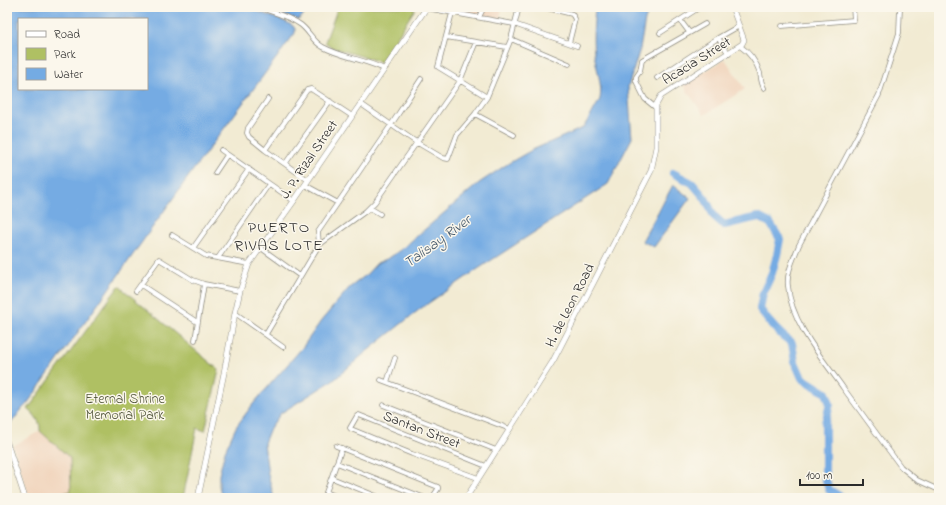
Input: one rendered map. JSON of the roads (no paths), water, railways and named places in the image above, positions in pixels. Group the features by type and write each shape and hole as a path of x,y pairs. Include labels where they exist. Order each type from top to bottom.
{"street":[{"path":"258,7 301,25 318,44 323,47 338,54 374,64 384,69"},
{"path":"426,7 514,24 577,46"},
{"name":"J. P. Rizal Street","path":"198,498 240,291 249,264 307,183 426,7"},
{"path":"479,17 484,7"},
{"path":"361,104 416,142 442,158 448,158 457,135 487,97 511,39 519,7"},
{"path":"543,7 572,14 574,16 575,19 569,43"},
{"path":"660,33 700,7"},
{"name":"Acacia Street","path":"656,108 657,101 661,96 729,54 742,44 744,40 732,7"},
{"path":"782,26 854,20 853,7"},
{"path":"900,7 899,33 879,95 799,245 791,266 787,285 791,304 798,322 901,468 917,480 939,490"},
{"path":"452,13 438,67 487,97"},
{"path":"680,20 689,32"},
{"path":"656,108 644,99 636,81 642,60 705,24"},
{"path":"657,78 718,38 740,26"},
{"path":"446,37 507,47"},
{"path":"718,38 729,54"},
{"path":"511,39 569,64"},
{"path":"266,334 318,245 370,208 460,81 476,42"},
{"path":"740,46 749,53 753,59 760,73 761,83 764,88"},
{"path":"318,245 318,232 420,80"},
{"path":"265,150 307,90 311,89 352,116"},
{"path":"268,99 248,128 247,133 249,137 285,164 307,183 338,202"},
{"path":"285,164 330,101"},
{"name":"H. de Leon Road","path":"466,498 553,361 651,171 656,147 656,108"},
{"path":"475,114 514,135"},
{"path":"221,150 294,201"},
{"path":"215,173 227,155"},
{"path":"193,248 249,170"},
{"path":"218,258 269,184"},
{"path":"370,208 380,214"},
{"path":"172,235 206,256 249,264"},
{"path":"261,248 300,276"},
{"path":"136,291 159,259 193,280 204,284 240,291"},
{"path":"195,340 204,284"},
{"path":"141,285 197,322"},
{"path":"236,313 283,347"},
{"path":"387,382 395,358"},
{"path":"381,380 510,429"},
{"path":"383,405 496,450"},
{"name":"Santan Street","path":"478,478 412,454 350,428 356,416 359,415 486,466"},
{"path":"7,443 25,498"},
{"path":"336,446 438,486 438,489 432,498"},
{"path":"324,498 342,448"},
{"path":"337,462 425,498"},
{"path":"332,478 382,498"},
{"path":"326,492 340,498"}],"water":[{"path":"7,7 245,7 284,21 293,26 295,33 191,173 27,404 11,423 8,424"},
{"path":"266,7 313,7 298,20"},
{"name":"Talisay River","path":"595,7 650,7 645,20 640,49 628,87 632,138 608,184 420,309 335,379 281,413 270,428 264,443 268,474 274,498 222,498 219,486 219,475 225,451 236,427 253,404 302,348 321,321 349,288 366,275 377,263 389,258 403,248 479,183 532,150 583,128 599,101 601,94 593,47"},
{"path":"673,185 690,198 654,247 642,241"}],"waterway":[{"path":"673,173 692,183 705,198 714,216 724,225 758,217 770,223 780,239 772,273 763,293 760,309 774,328 792,343 795,362 802,378 826,393 830,404 825,423 825,477 829,490 843,498"}],"district":[{"name":"PUERTO RIVAS LOTE","path":"279,235"}],"park label":[{"name":"Eternal Shrine Memorial Park","path":"125,406"}]}
